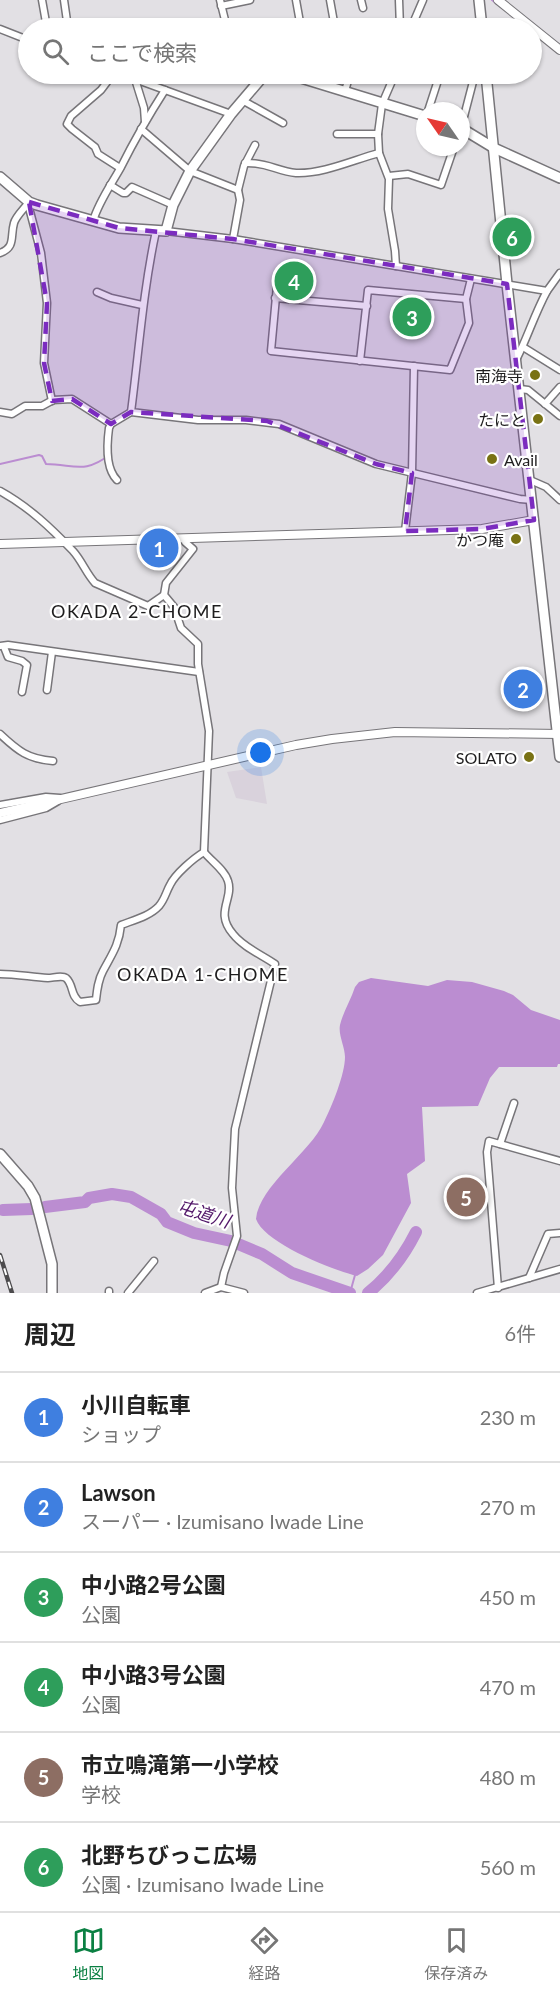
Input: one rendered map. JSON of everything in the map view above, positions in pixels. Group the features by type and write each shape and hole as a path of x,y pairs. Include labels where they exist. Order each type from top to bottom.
{"main road":[{"path":"479,0 481,18"},
{"path":"0,177 29,203 119,228 166,231 172,205 190,171 255,84"},
{"path":"323,84 416,113"},
{"path":"487,84 560,757"},
{"path":"470,133 494,148 560,178"},
{"path":"0,1154 28,1186 35,1198 52,1264 52,1293"}],"street":[{"path":"42,0 45,18"},
{"path":"64,0 67,18"},
{"path":"224,18 220,3 250,0"},
{"path":"296,0 299,18"},
{"path":"330,0 333,18"},
{"path":"362,0 363,8"},
{"path":"399,0 400,18"},
{"path":"415,18 423,0"},
{"path":"498,0 520,18"},
{"path":"0,29 18,36"},
{"path":"542,35 560,50"},
{"path":"106,84 71,116 68,124 95,147 98,154 120,168"},
{"path":"137,84 144,108 145,122"},
{"path":"149,84 231,114"},
{"path":"345,91 347,84"},
{"path":"391,84 382,104 378,134 379,153 389,176 388,209 396,266"},
{"path":"431,102 437,84"},
{"path":"468,102 472,84"},
{"path":"93,221 98,206 165,90"},
{"path":"242,100 283,123"},
{"path":"141,129 190,171 238,190"},
{"path":"337,134 378,134"},
{"path":"233,239 240,200 238,190 245,163 255,145"},
{"path":"245,163 267,164 286,172 307,173 379,153"},
{"path":"389,176 408,174 441,185 451,156"},
{"path":"110,185 123,193 132,187 172,205"},
{"path":"0,254 12,243 14,222 29,203"},
{"path":"29,203 41,253 47,303 44,363 52,401"},
{"path":"131,412 142,329 142,305 156,231"},
{"path":"166,231 233,239 547,291"},
{"path":"517,358 537,308 560,273"},
{"path":"277,286 271,351 450,370 469,323 466,299 471,279"},
{"path":"553,283 560,286"},
{"path":"360,361 369,290 466,299"},
{"path":"98,292 111,298 142,305"},
{"path":"275,298 367,306"},
{"path":"523,347 560,370"},
{"path":"405,531 412,472 414,366"},
{"path":"545,404 560,387"},
{"path":"520,389 528,390 560,416"},
{"path":"0,412 12,414 25,406 42,406 52,401 72,399 111,424"},
{"path":"117,480 109,462 108,438 111,424 131,412 198,420 267,421 376,464 532,500"},
{"path":"530,480 546,488 560,500"},
{"path":"0,491 36,514 54,530 95,583 148,606 164,595 166,583 193,549 185,542 185,539"},
{"path":"0,544 482,529 534,520"},
{"path":"164,595 174,607 182,628 198,644 199,672 208,731 204,852 226,876 229,884 224,909 228,927 239,940 275,964 235,1129 232,1188 237,1236 221,1287"},
{"path":"22,692 27,665 8,657 2,646 199,672"},
{"path":"47,690 52,652"},
{"path":"0,813 296,745 363,735 395,732 559,734"},
{"path":"0,734 31,758 53,761"},
{"path":"0,805 46,797 64,798"},
{"path":"0,820 46,808 64,798"},
{"path":"0,974 64,977 67,979 74,999 80,1002 96,1000 97,985 120,938 122,925 158,907 167,895 170,883 191,860 204,852"},
{"path":"500,1144 514,1103"},
{"path":"498,1288 489,1141 559,1158"},
{"path":"529,1278 548,1234 560,1233"},
{"path":"128,1293 154,1261"},
{"path":"477,1293 487,1292 560,1269"},
{"path":"205,1293 221,1287 244,1293"}],"highlighted area":[{"path":"29,202 119,228 233,239 507,284 534,520 482,529 405,531 412,473 376,464 267,421 131,412 111,424 72,399 52,401 44,363 47,303"}],"shaded area":[{"path":"405,303 424,306 418,332 402,328"},
{"path":"261,767 267,804 236,798 227,772"},
{"path":"371,978 428,986 447,980 472,982 513,995 531,1010 560,1020 560,1064 557,1067 499,1067 490,1078 478,1106 422,1107 425,1161 407,1174 411,1203 383,1255 357,1276 317,1262 285,1246 262,1228 256,1219 266,1194 308,1146 327,1115 343,1072 345,1053 340,1029 341,1020 355,987 359,982"}],"waterway":[{"path":"492,0 497,4"},
{"path":"0,464 39,455 46,464 80,467 94,464 111,454"},
{"name":"屯道川","path":"45,1207 85,1202 89,1198 112,1194 131,1197 161,1214 167,1222 194,1233 231,1241 262,1254 292,1273 350,1293"},
{"name":"屯道川","path":"3,1210 32,1209"},
{"name":"屯道川","path":"368,1293 395,1265 416,1232"},
{"path":"350,1293 355,1275"}],"railway":[{"path":"0,1255 12,1293"}],"place":[{"name":"北野ちびっこ広場","path":"512,237"},
{"name":"中小路3号公園","path":"294,281"},
{"name":"中小路2号公園","path":"412,317"},
{"name":"南海寺","path":"535,375"},
{"name":"たにと","path":"538,419"},
{"name":"Avail","path":"492,459"},
{"name":"かつ庵","path":"516,539"},
{"name":"小川自転車","path":"159,548"},
{"name":"Lawson","path":"523,689"},
{"name":"SOLATO","path":"529,757"},
{"name":"市立鳴滝第一小学校","path":"466,1197"}],"district":[{"name":"OKADA 2-CHOME","path":"137,611"},
{"name":"OKADA 1-CHOME","path":"203,974"}]}
